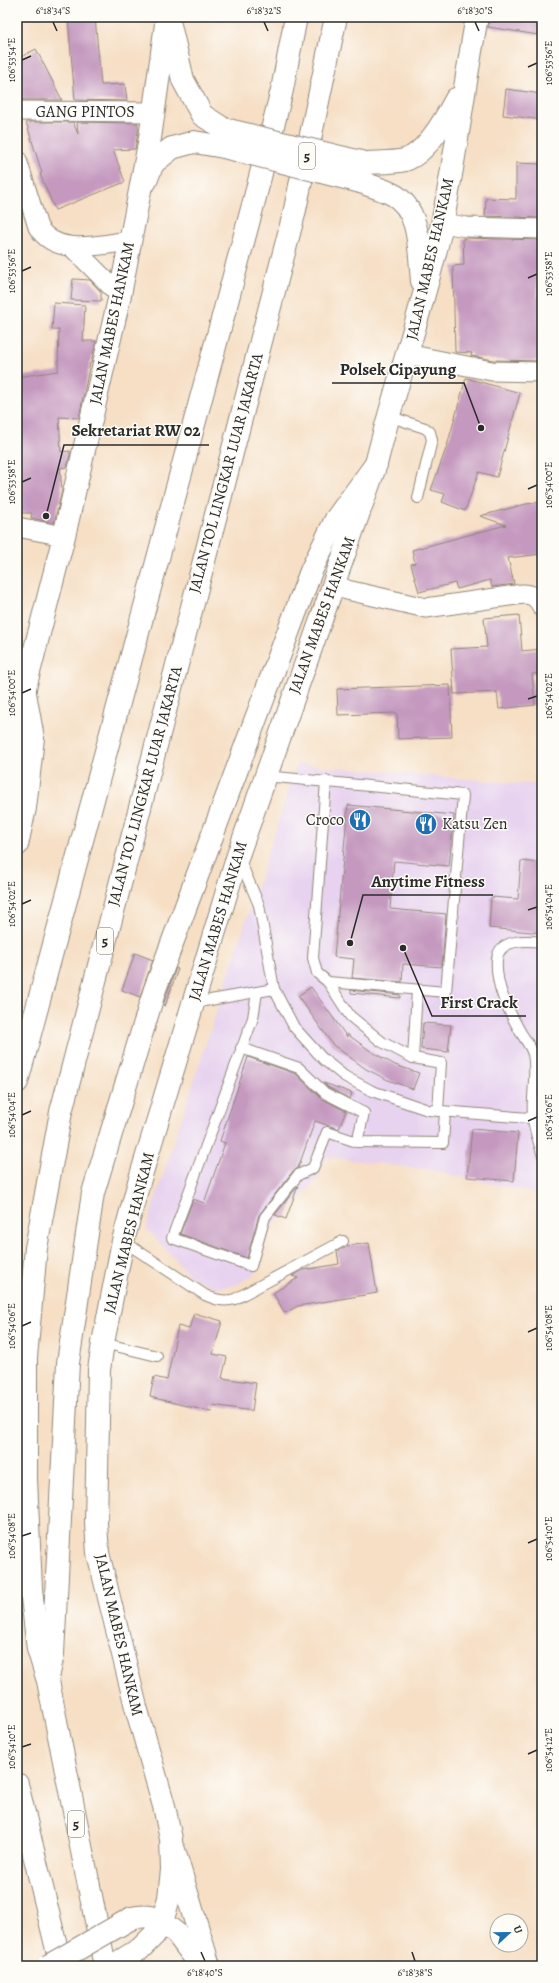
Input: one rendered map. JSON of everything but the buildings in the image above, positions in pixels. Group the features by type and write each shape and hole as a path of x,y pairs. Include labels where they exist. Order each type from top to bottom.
{"main road":[{"name":"JALAN MABES HANKAM","path":"17,719 64,536 120,295 154,112 167,17"},
{"path":"167,17 183,80 202,115 224,138"},
{"path":"17,1082 253,206 282,90 296,17"},
{"name":"JALAN TOL LINGKAR LUAR JAKARTA","path":"105,1966 48,1681 38,1649 31,1589 26,1479 26,1357 36,1248 61,1112 294,214 336,17"},
{"name":"JALAN MABES HANKAM","path":"209,1966 171,1839 164,1806 136,1707 98,1553 96,1524 98,1370 124,1241 139,1182 192,1003 238,855 376,464 388,416 423,298 442,223 477,17"},
{"path":"363,172 389,162 407,159 419,151 441,128 465,82"},
{"path":"137,206 153,163 172,148 194,142 224,138 363,172 406,205 414,221 419,251 423,298"},
{"path":"48,1681 53,1654 68,1363 93,1193 155,989 310,571 336,519 376,464"},
{"path":"17,845 25,808 34,738 24,688"},
{"path":"18,1789 61,1966"},
{"name":"JALAN MABES HANKAM","path":"112,1966 140,1949 154,1935 162,1922 169,1898 172,1870 171,1839"},
{"path":"48,1966 132,1918 143,1916 152,1917 162,1922 177,1934 201,1966"}],"street":[{"name":"GANG PINTOS","path":"17,111 154,112"},
{"path":"17,160 38,227 44,236 52,242 73,248 130,241"},
{"path":"442,223 467,227 542,229"},
{"path":"73,248 120,295"},
{"path":"407,354 492,371 542,372"},
{"path":"17,527 64,536"},
{"path":"334,584 347,590 426,608 523,594 532,595 537,598 542,607"}],"lane":[{"path":"388,416 424,428 430,432 432,440 418,498"},
{"path":"265,776 463,795 446,992 328,982"},
{"path":"256,992 253,1018 172,1238 251,1266 265,1218 298,1175 313,1168 327,1132 357,1142 443,1143 441,1063 413,1058 382,1042 350,1016 328,982 316,973 313,958 326,781"},
{"path":"238,855 259,905 274,989 294,1027 323,1059 344,1076 395,1100 428,1110 537,1118"},
{"path":"542,942 533,941 508,943 501,948 498,954 496,973 507,1006 537,1054 537,1118 542,1154"},
{"path":"192,1003 274,989"},
{"path":"413,1058 417,990"},
{"path":"242,1048 299,1068 325,1093 364,1113 357,1142"},
{"path":"124,1241 205,1295 216,1300 227,1301 235,1299 343,1241"},
{"path":"103,1343 157,1356"}],"shaded area":[{"path":"297,764 523,784 542,783 542,1195 431,1170 327,1157 317,1179 269,1230 256,1273 238,1284 216,1288 190,1276 146,1228"}],"place":[{"name":"Polsek Cipayung","path":"481,428"},
{"name":"Sekretariat RW 02","path":"46,516"},
{"name":"Croco","path":"360,820"},
{"name":"Katsu Zen","path":"426,824"},
{"name":"Anytime Fitness","path":"350,943"},
{"name":"First Crack","path":"403,948"}]}
